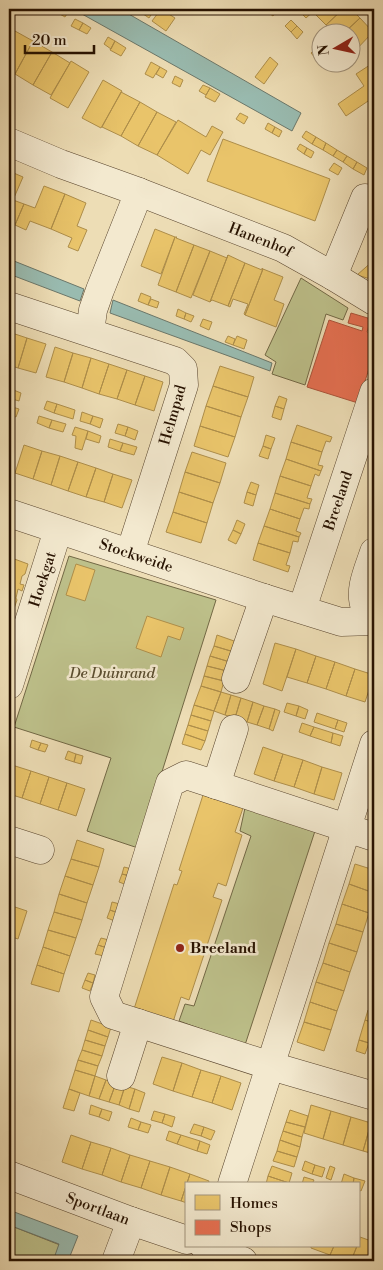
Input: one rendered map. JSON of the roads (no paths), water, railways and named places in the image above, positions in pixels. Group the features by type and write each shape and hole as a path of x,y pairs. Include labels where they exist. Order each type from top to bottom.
{"street":[{"name":"Hanenhof","path":"9,142 61,164 284,248 374,301"},
{"path":"90,332 93,310 139,192"},
{"path":"333,276 365,198"},
{"name":"Helmpad","path":"9,306 175,361 184,369 184,385 130,553"},
{"name":"Breeland","path":"302,609 374,392"},
{"name":"Stockweide","path":"9,513 264,598"},
{"name":"Hoekgat","path":"9,686 58,530"},
{"path":"374,552 363,587 363,597 365,608 374,620"},
{"path":"236,680 264,598 341,622 374,620"},
{"path":"216,785 234,729"},
{"path":"233,1182 374,744"},
{"path":"374,838 186,774 170,783 104,997 113,1015 271,1066 374,1096"},
{"path":"9,840 40,850"},
{"path":"121,1076 138,1023"},
{"name":"Sportlaan","path":"9,1174 131,1221 185,1239"},
{"path":"116,1261 131,1221"},
{"name":"Sportlaan","path":"210,1248 243,1261"}],"water":[{"path":"73,9 120,9 301,113 292,131"},
{"path":"9,259 84,289 80,301 9,274"},
{"path":"113,300 272,363 270,371 110,313"},
{"path":"9,1210 78,1236 68,1261 53,1261 59,1244 9,1225"}],"place":[{"name":"Breeland","path":"180,948"}],"park label":[{"name":"De Duinrand","path":"112,673"}]}
